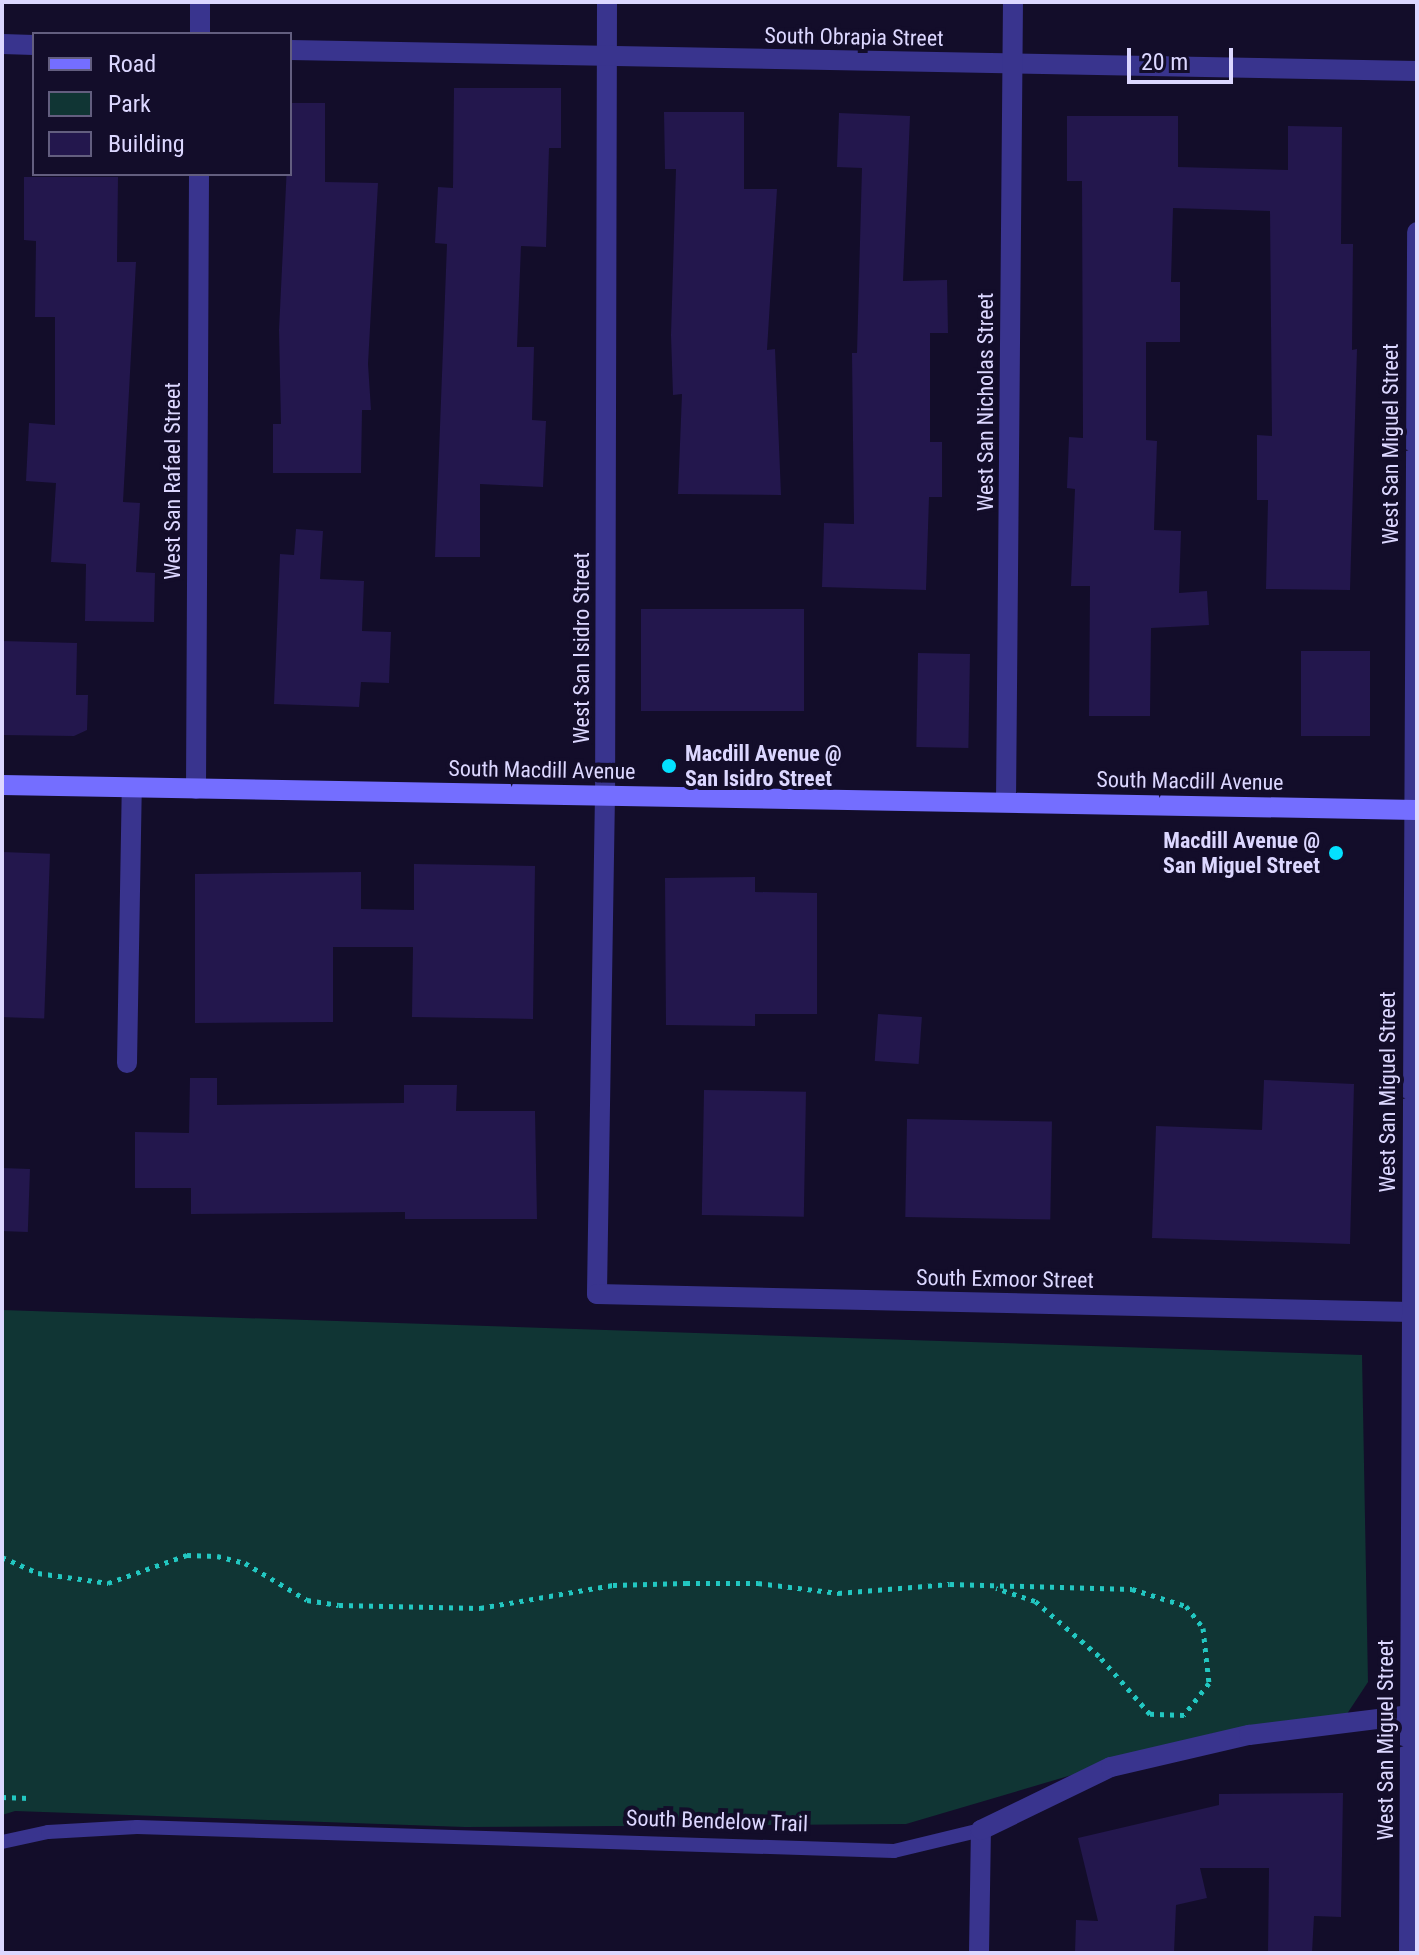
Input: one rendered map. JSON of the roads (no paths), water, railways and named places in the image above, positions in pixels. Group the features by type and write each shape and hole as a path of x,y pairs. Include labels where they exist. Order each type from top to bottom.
{"street":[{"path":"200,2 200,32"},
{"name":"West San Isidro Street","path":"597,1294 605,794 607,2"},
{"name":"West San Nicholas Street","path":"1006,802 1013,2"},
{"path":"2,44 32,45"},
{"name":"South Obrapia Street","path":"292,50 1417,71"},
{"name":"West San Rafael Street","path":"196,789 199,176"},
{"name":"West San Miguel Street","path":"1409,1953 1414,1714 1412,1312 1417,232"},
{"name":"South Macdill Avenue","path":"2,785 1415,810"},
{"path":"127,1063 132,788"},
{"name":"South Exmoor Street","path":"597,1294 1412,1312"},
{"name":"South Bendelow Trail","path":"981,1830 1111,1767 1249,1735 1414,1714"},
{"path":"979,1953 981,1830"}],"lane":[{"name":"South Bendelow Trail","path":"2,1842 48,1832 137,1827 894,1851 981,1830"}],"place":[{"name":"Macdill Avenue @ San Isidro Street","path":"669,766"},
{"name":"Macdill Avenue @ San Miguel Street","path":"1336,853"}]}
